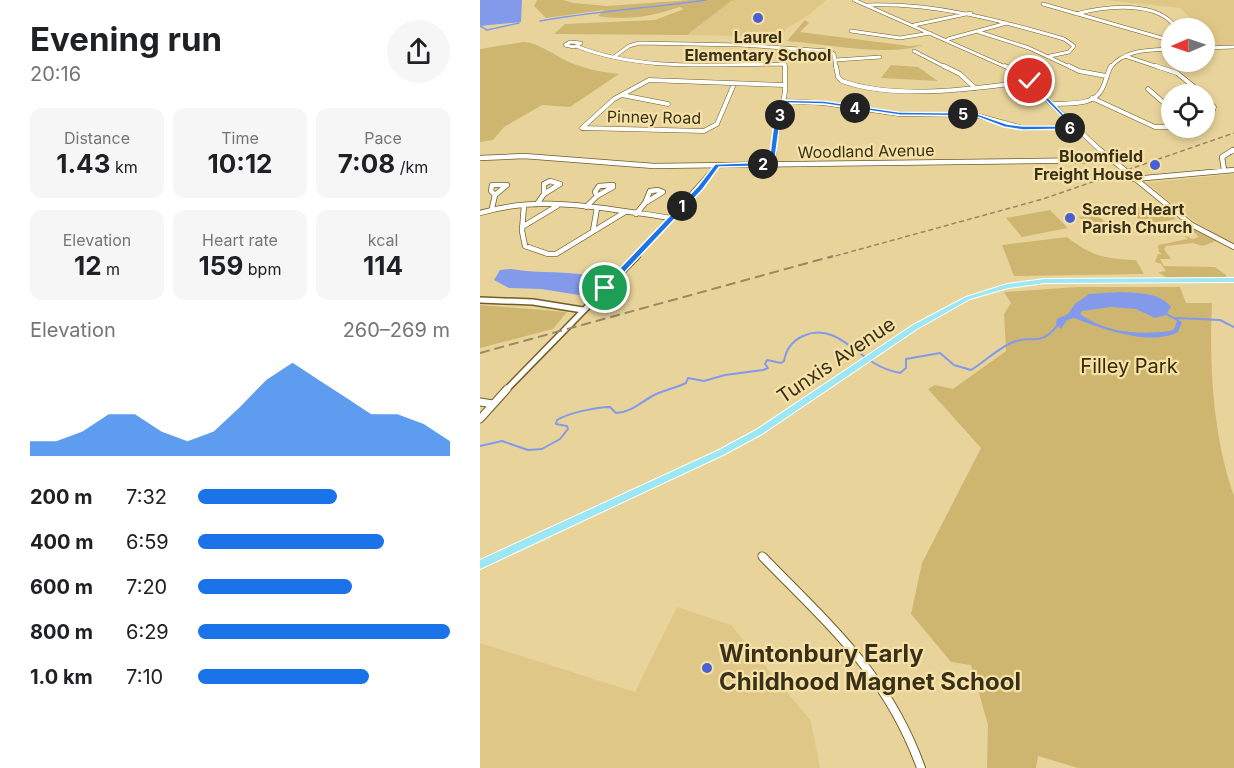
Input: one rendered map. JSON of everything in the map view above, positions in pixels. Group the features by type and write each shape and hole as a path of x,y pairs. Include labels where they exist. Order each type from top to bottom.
{"main road":[{"name":"Tunxis Avenue","path":"480,565 720,453 759,432 915,327 968,298 1007,286 1064,280 1234,280"}],"street":[{"path":"854,0 1005,65 1030,81 1110,160 1192,225 1234,247"},
{"path":"867,5 886,2 932,3"},
{"path":"1043,4 1161,37"},
{"path":"947,5 1064,39 1074,46 1069,52 1050,56"},
{"path":"1075,14 1091,10 1155,12 1168,18"},
{"path":"913,25 973,12"},
{"path":"947,39 1009,23"},
{"path":"851,31 900,38 931,33"},
{"path":"979,32 1050,56 1077,70 1106,76"},
{"path":"614,57 629,46 639,44 740,45 830,51 834,54 840,79 850,84 921,91 975,88 1030,81"},
{"path":"576,46 591,53 653,62 785,64"},
{"path":"1215,48 1234,47"},
{"path":"772,164 785,85 785,48"},
{"path":"1054,104 1092,98 1100,93 1113,63 1125,56 1161,50"},
{"path":"914,51 960,74 975,88"},
{"path":"1125,56 1177,73 1190,84"},
{"path":"836,60 880,57"},
{"path":"621,94 644,82 657,79 694,84 785,85"},
{"name":"Pinney Road","path":"621,94 605,105 582,128 693,131 710,129 717,124 734,84"},
{"path":"1148,88 1161,100"},
{"path":"621,94 668,104"},
{"path":"1092,98 1155,127 1161,127"},
{"path":"783,101 824,103 899,114 975,115 1023,128 1076,128"},
{"path":"1224,170 1221,158 1234,150"},
{"name":"Woodland Avenue","path":"480,158 524,156 654,166 1110,160"},
{"path":"480,419 671,218 717,165"},
{"path":"1134,179 1234,170"},
{"path":"537,204 544,194"},
{"path":"492,208 495,195"},
{"path":"586,207 597,196"},
{"path":"636,213 645,203"},
{"path":"480,213 492,208 537,204 597,208 671,218"},
{"path":"524,205 522,227 525,246 548,254 556,254 625,212"},
{"path":"522,227 558,205"},
{"path":"593,231 597,208"},
{"path":"480,300 533,302 583,310"},
{"path":"480,402 493,404"},
{"path":"762,556 869,667 887,693 914,743 921,768"}],"shaded area":[{"name":"Laurel Elementary School","path":"826,0 809,15 787,28 782,37 687,35 731,1"},
{"path":"1105,0 1234,0 1234,45 1219,46 1215,42 1215,18 1190,18 1180,8"},
{"path":"1234,174 1234,245 1194,221 1147,183"},
{"name":"Wintonbury Early Childhood Magnet School","path":"677,607 731,625 811,721 820,768 480,768 480,643 635,692"}],"green space":[{"path":"537,0 563,0 607,6 690,0 738,0 731,1 687,35 554,34 565,24 655,20 684,9 680,7 630,18 598,16 604,10 546,18 534,6"},
{"path":"805,20 809,23 800,32 909,46 923,45 893,50 875,50 787,41"},
{"path":"523,42 541,47 581,67 619,74 570,107 542,105 504,127 493,140 480,142 480,49"},
{"path":"891,65 918,67 938,81 881,78"},
{"path":"1158,204 1176,219 1144,225 1140,224 1142,222 1131,212 1127,212 1130,209"},
{"path":"1050,210 1068,228 1022,237 1006,218"},
{"path":"1086,210 1096,214 1115,231 1098,235 1079,217 1086,216 1083,215 1088,213"},
{"path":"1187,226 1216,241 1203,246 1193,243 1166,246 1164,249 1171,259 1160,259 1164,266 1215,267 1226,277 1167,278 1158,272 1166,271 1161,264 1155,262 1158,254 1162,254 1159,252 1158,245 1188,239 1184,235 1192,239 1199,237"},
{"path":"1067,237 1099,255 1136,260 1144,274 1014,276 1002,245"},
{"name":"Filley Park","path":"1077,287 1180,287 1186,303 1212,303 1211,351 1214,401 1221,449 1234,496 1234,768 1078,768 1038,756 1036,768 987,768 988,725 971,665 951,662 911,614 922,563 981,448 928,389 935,385 953,389 1006,351 1004,314 1011,303 1004,292"},
{"path":"480,305 567,312 553,329 480,348"}],"water":[{"path":"480,0 522,0 521,22 480,26"},
{"path":"500,270 585,275 596,277 598,282 587,294 579,295 541,289 509,288 494,280"},
{"path":"1120,292 1154,296 1166,302 1171,307 1167,313 1182,322 1178,332 1154,338 1097,327 1074,318 1067,320 1061,329 1056,325 1057,319 1068,314 1075,304 1089,294","holes":["1111,307 1136,309 1155,318 1166,315 1177,321 1174,329 1147,333 1123,331 1101,325 1080,314 1082,311"]}],"waterway":[{"path":"540,21 706,0"},
{"path":"480,26 487,30 519,23"},
{"path":"1176,318 1220,320 1234,327"},
{"path":"480,446 502,441 528,450 542,449 560,439 568,429 567,426 556,424 557,420 562,417 604,407 610,407 616,413 627,411 654,395 686,383 688,378 704,381 725,375 763,370 768,368 765,364 767,360 781,363 796,340 813,333 832,335 877,365 900,373 906,368 906,359 940,353 954,365 971,370 1011,343 1025,339 1040,339 1057,326"}],"railway":[{"path":"828,258 1043,199 1234,133"},
{"path":"480,353 833,256"}],"place":[{"name":"Laurel Elementary School","path":"758,18"},
{"name":"Bloomfield Freight House","path":"1155,165"},
{"name":"Sacred Heart Parish Church","path":"1070,218"},
{"name":"Wintonbury Early Childhood Magnet School","path":"707,668"}],"route":[{"path":"605,288 700,187 717,165 772,164 776,130 783,101 824,103 899,114 975,115 1000,124 1023,128 1076,128 1030,81"}]}
